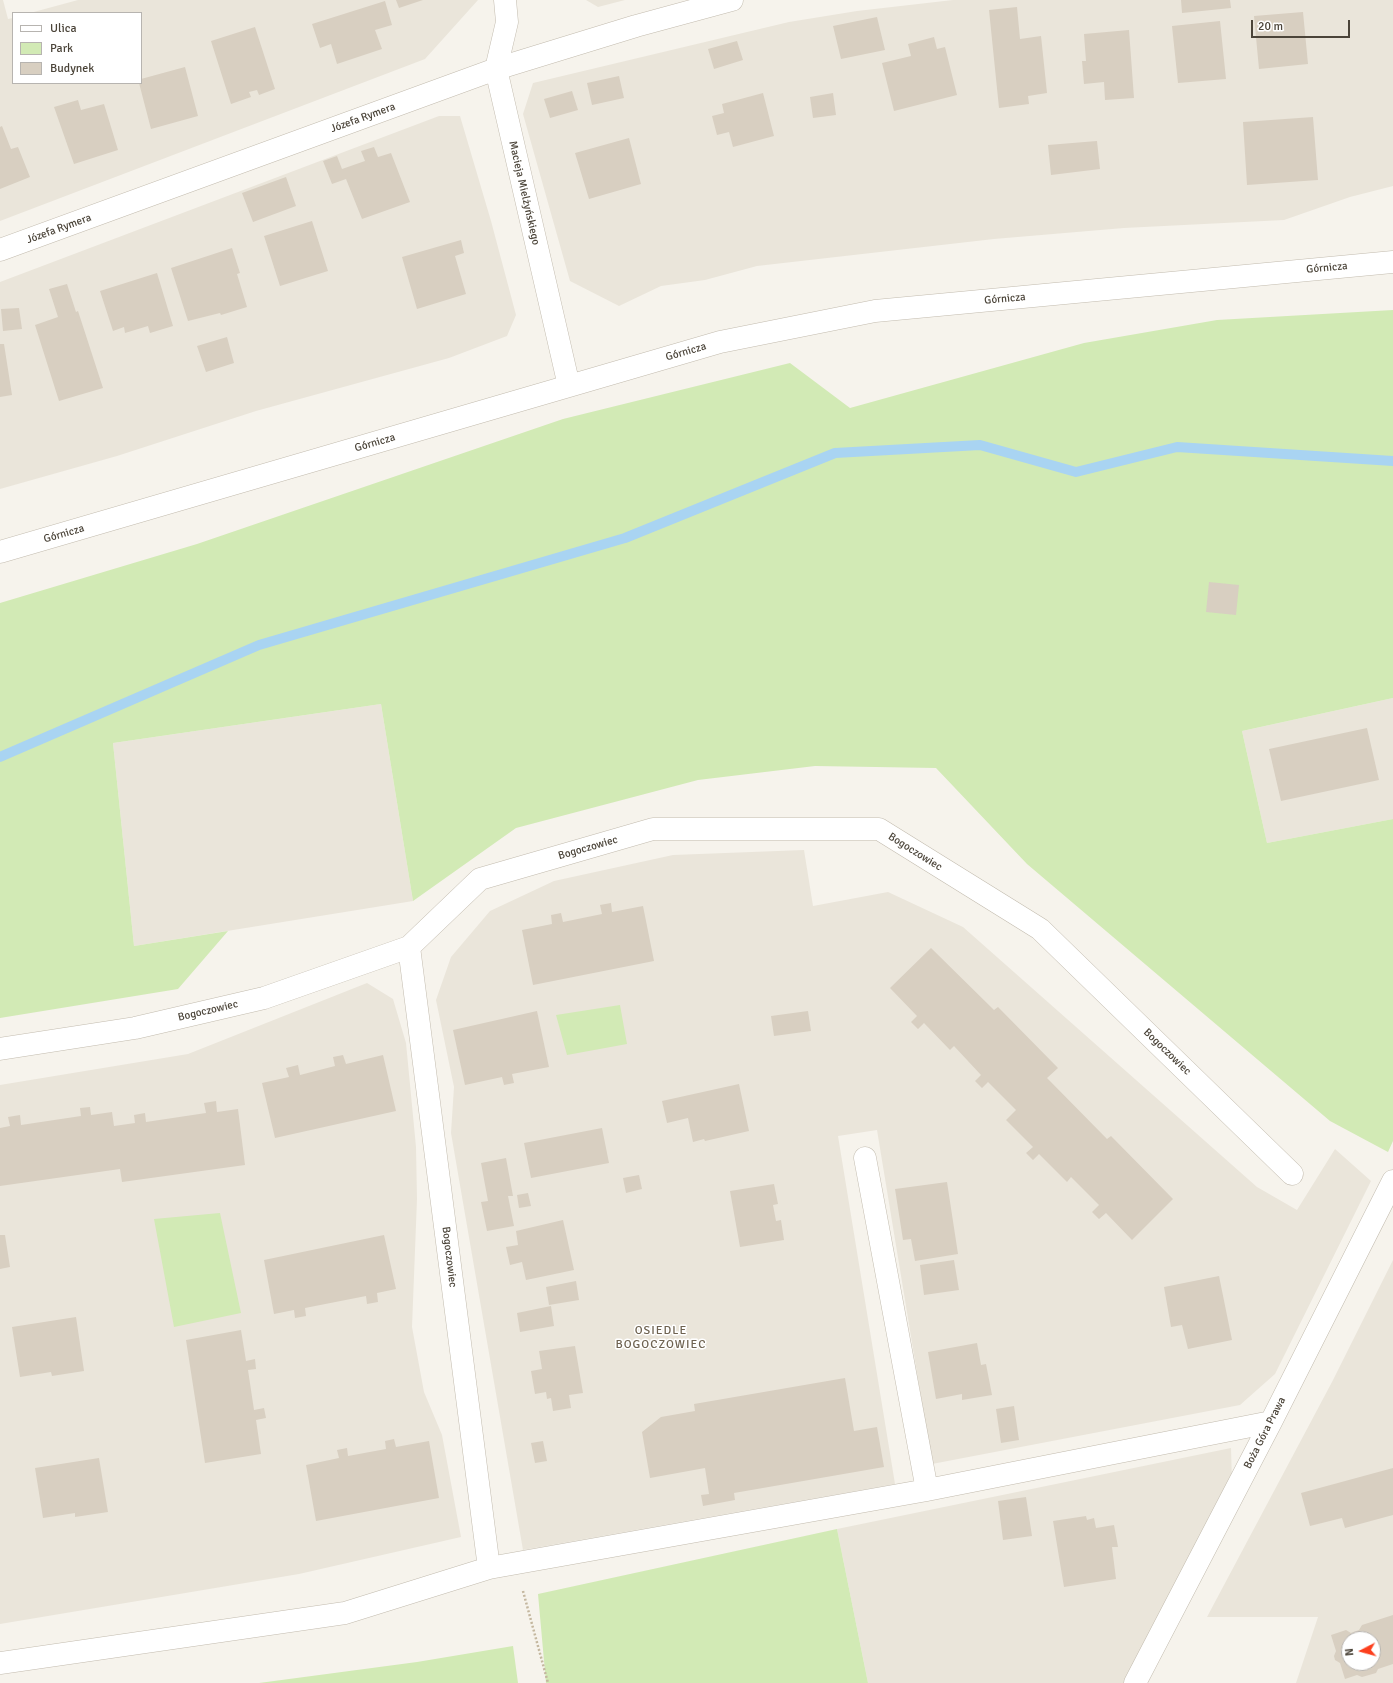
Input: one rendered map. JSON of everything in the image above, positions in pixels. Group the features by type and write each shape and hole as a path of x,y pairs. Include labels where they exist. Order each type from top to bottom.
{"street":[{"name":"Macieja Mielżyńskiego","path":"505,0 507,22 496,69 569,386"},
{"name":"Józefa Rymera","path":"0,250 496,69 636,26 732,0"},
{"name":"Górnicza","path":"0,552 720,342 875,312 1393,262"},
{"name":"Bogoczowiec","path":"0,1049 135,1028 264,998 409,947 480,879 652,829 878,829 1040,929 1292,1174"},
{"name":"Bogoczowiec","path":"409,947 489,1568"},
{"path":"864,1158 927,1490"},
{"name":"Boża Góra Prawa","path":"1135,1683 1271,1422 1393,1181"},
{"path":"0,1663 345,1613 489,1568 927,1490 1271,1422"}],"path":[{"path":"516,1563 548,1683"}],"shaded area":[{"path":"0,0 3,0 8,19 12,18 12,84 142,84 142,12 34,12 78,0 478,0 425,59 0,221"},
{"path":"586,0 625,0 598,7"},
{"path":"953,0 1393,0 1393,186 1350,197 1284,220 1124,228 994,239 757,266 705,280 661,286 619,306 570,281 523,114 533,83 789,22 857,11"},
{"path":"439,116 460,116 491,221 516,315 507,336 449,358 256,411 117,456 0,489 0,282"},
{"path":"1393,698 1393,819 1267,843 1242,731"},
{"path":"381,704 413,901 134,946 113,743"},
{"path":"804,850 813,906 888,892 963,927 1257,1187 1297,1210 1335,1149 1371,1181 1275,1374 1240,1405 932,1464 877,1130 838,1136 895,1484 523,1550 451,1133 454,1087 436,1000 451,957 490,911 554,881 673,855"},
{"path":"367,983 393,999 406,1043 416,1147 417,1199 412,1327 424,1392 442,1435 461,1537 299,1574 0,1624 0,1085 188,1054"},
{"path":"1393,1260 1393,1683 1296,1683 1318,1617 1207,1617 1332,1382"},
{"path":"1231,1448 1232,1482 1131,1683 868,1683 837,1529"}],"green space":[{"path":"1393,310 1393,698 1242,731 1267,843 1393,819 1393,1141 1388,1152 1330,1121 1027,864 936,768 815,766 698,780 516,828 413,901 381,704 113,743 134,946 228,931 178,989 0,1018 0,603 197,544 563,419 790,363 850,408 1084,343 1217,320"},
{"path":"620,1005 627,1044 567,1055 556,1015"},
{"path":"220,1213 241,1313 174,1327 154,1219"},
{"path":"837,1529 868,1683 546,1683 538,1594"},
{"path":"513,1646 518,1683 259,1683 417,1662"}],"building":[{"path":"396,0 423,0 399,8"},
{"path":"1181,0 1230,0 1231,8 1182,13"},
{"path":"385,1 392,25 375,30 382,49 337,64 331,44 320,48 312,24"},
{"path":"1017,7 1020,39 1041,36 1047,93 1028,96 1029,104 999,108 989,10"},
{"path":"1303,12 1308,64 1259,69 1254,16"},
{"path":"877,17 885,50 841,59 833,26"},
{"path":"1220,21 1226,79 1178,83 1172,26"},
{"path":"255,27 275,89 259,95 257,90 249,92 251,97 231,104 211,41"},
{"path":"1129,30 1134,98 1105,100 1104,82 1084,84 1082,61 1086,61 1084,34"},
{"path":"934,37 937,49 945,47 957,95 894,111 882,63 911,56 908,44"},
{"path":"737,41 743,60 714,69 708,49"},
{"path":"185,67 198,116 151,129 139,84 142,84 142,79"},
{"path":"619,76 624,98 592,105 587,83"},
{"path":"572,91 578,110 550,118 544,99"},
{"path":"763,93 774,136 733,147 729,132 717,135 712,116 724,113 722,104"},
{"path":"833,93 836,115 813,118 810,97"},
{"path":"78,100 81,110 104,104 118,150 74,164 54,107"},
{"path":"1313,117 1318,180 1247,185 1243,122"},
{"path":"2,126 11,149 18,147 30,177 0,189 0,127"},
{"path":"629,138 641,184 589,199 575,153"},
{"path":"1097,141 1100,169 1051,175 1048,145"},
{"path":"374,147 378,157 391,153 410,202 362,219 346,179 332,184 323,161 337,156 342,169 365,161 361,151"},
{"path":"286,177 296,206 253,222 242,193"},
{"path":"312,221 328,271 280,286 264,236"},
{"path":"461,240 464,253 455,256 466,294 417,309 402,257"},
{"path":"232,248 240,273 237,274 247,307 221,315 220,313 188,321 171,268"},
{"path":"157,273 173,326 150,333 148,326 125,333 124,327 113,331 100,291"},
{"path":"67,284 76,312 78,311 103,388 59,401 35,325 58,317 49,289"},
{"path":"19,308 22,329 3,331 1,309"},
{"path":"227,337 234,363 206,372 197,346"},
{"path":"0,344 4,344 12,395 0,397"},
{"path":"1209,582 1239,585 1236,615 1206,612"},
{"path":"1367,728 1379,780 1281,801 1269,749"},
{"path":"611,903 612,912 643,906 654,961 533,985 522,930 552,924 551,915 561,913 563,922 602,914 600,905"},
{"path":"931,948 994,1010 998,1007 1058,1068 1047,1078 1107,1139 1111,1136 1173,1199 1132,1240 1106,1213 1099,1219 1092,1212 1099,1205 1071,1177 1067,1182 1039,1154 1033,1160 1026,1153 1033,1147 1006,1120 1016,1110 988,1082 982,1088 975,1081 981,1075 954,1046 950,1050 924,1023 918,1029 911,1022 917,1016 890,988"},
{"path":"537,1011 549,1067 512,1074 514,1083 504,1085 502,1077 465,1085 453,1030"},
{"path":"808,1011 811,1031 774,1036 771,1016"},
{"path":"343,1055 346,1064 383,1055 396,1111 275,1138 262,1083 289,1077 286,1068 298,1065 300,1075 335,1066 333,1057"},
{"path":"739,1084 749,1131 705,1141 704,1139 693,1142 688,1118 667,1123 662,1101"},
{"path":"216,1101 217,1112 238,1109 245,1165 122,1182 120,1169 0,1186 0,1128 10,1126 8,1117 20,1115 21,1125 81,1116 80,1108 90,1107 91,1115 112,1112 114,1126 135,1123 134,1115 145,1113 146,1122 206,1113 204,1103"},
{"path":"602,1128 609,1163 531,1178 524,1143"},
{"path":"506,1158 513,1196 508,1196 514,1226 487,1231 481,1202 488,1201 481,1163"},
{"path":"639,1175 642,1189 626,1193 623,1178"},
{"path":"947,1182 958,1254 915,1261 911,1239 903,1240 895,1189"},
{"path":"774,1184 778,1204 773,1205 776,1221 781,1220 784,1240 740,1247 730,1191"},
{"path":"528,1193 531,1206 519,1208 517,1195"},
{"path":"563,1220 574,1270 526,1280 522,1262 510,1265 506,1247 518,1245 516,1231"},
{"path":"0,1235 5,1235 10,1267 0,1269"},
{"path":"384,1235 396,1289 377,1293 378,1302 367,1304 366,1296 305,1308 306,1316 295,1318 294,1310 274,1314 264,1260"},
{"path":"954,1260 959,1290 924,1295 920,1265"},
{"path":"1219,1276 1232,1340 1188,1349 1182,1325 1171,1327 1164,1287"},
{"path":"576,1281 579,1300 549,1305 546,1287"},
{"path":"551,1306 554,1326 520,1332 517,1313"},
{"path":"76,1317 84,1371 52,1376 51,1372 20,1377 12,1327"},
{"path":"241,1330 246,1361 255,1359 256,1369 248,1370 254,1410 264,1408 266,1418 256,1420 261,1454 205,1463 186,1340"},
{"path":"977,1343 981,1365 986,1364 992,1395 962,1400 962,1394 936,1399 928,1352"},
{"path":"575,1346 583,1393 569,1395 571,1408 553,1411 551,1398 547,1399 546,1392 535,1394 531,1371 542,1369 539,1351"},
{"path":"845,1378 854,1431 877,1427 884,1467 734,1493 735,1500 703,1506 701,1495 709,1494 705,1468 650,1478 642,1432 661,1417 695,1411 694,1404"},
{"path":"1014,1406 1019,1440 1001,1443 996,1409"},
{"path":"394,1439 396,1447 429,1441 439,1498 316,1521 306,1465 339,1458 337,1450 347,1448 348,1456 386,1449 385,1441"},
{"path":"543,1441 547,1461 535,1463 531,1443"},
{"path":"99,1458 108,1512 75,1517 75,1513 43,1518 35,1468"},
{"path":"1393,1468 1393,1515 1345,1528 1342,1518 1310,1526 1301,1493"},
{"path":"1026,1497 1032,1536 1003,1540 998,1501"},
{"path":"1086,1516 1087,1520 1094,1518 1096,1528 1114,1525 1118,1547 1112,1547 1116,1579 1064,1587 1053,1521"},
{"path":"1393,1615 1393,1664 1381,1668 1381,1631 1356,1631 1359,1630 1362,1625"},
{"path":"1341,1632 1341,1666 1340,1663 1335,1660 1334,1656 1336,1651 1331,1635"},
{"path":"1342,1671 1377,1671 1376,1673 1362,1677 1357,1675 1345,1679"}],"waterway":[{"path":"0,757 259,645 625,538 835,453 980,445 1076,472 1177,447 1393,461"}],"district":[{"name":"OSIEDLE BOGOCZOWIEC","path":"661,1338"}]}
